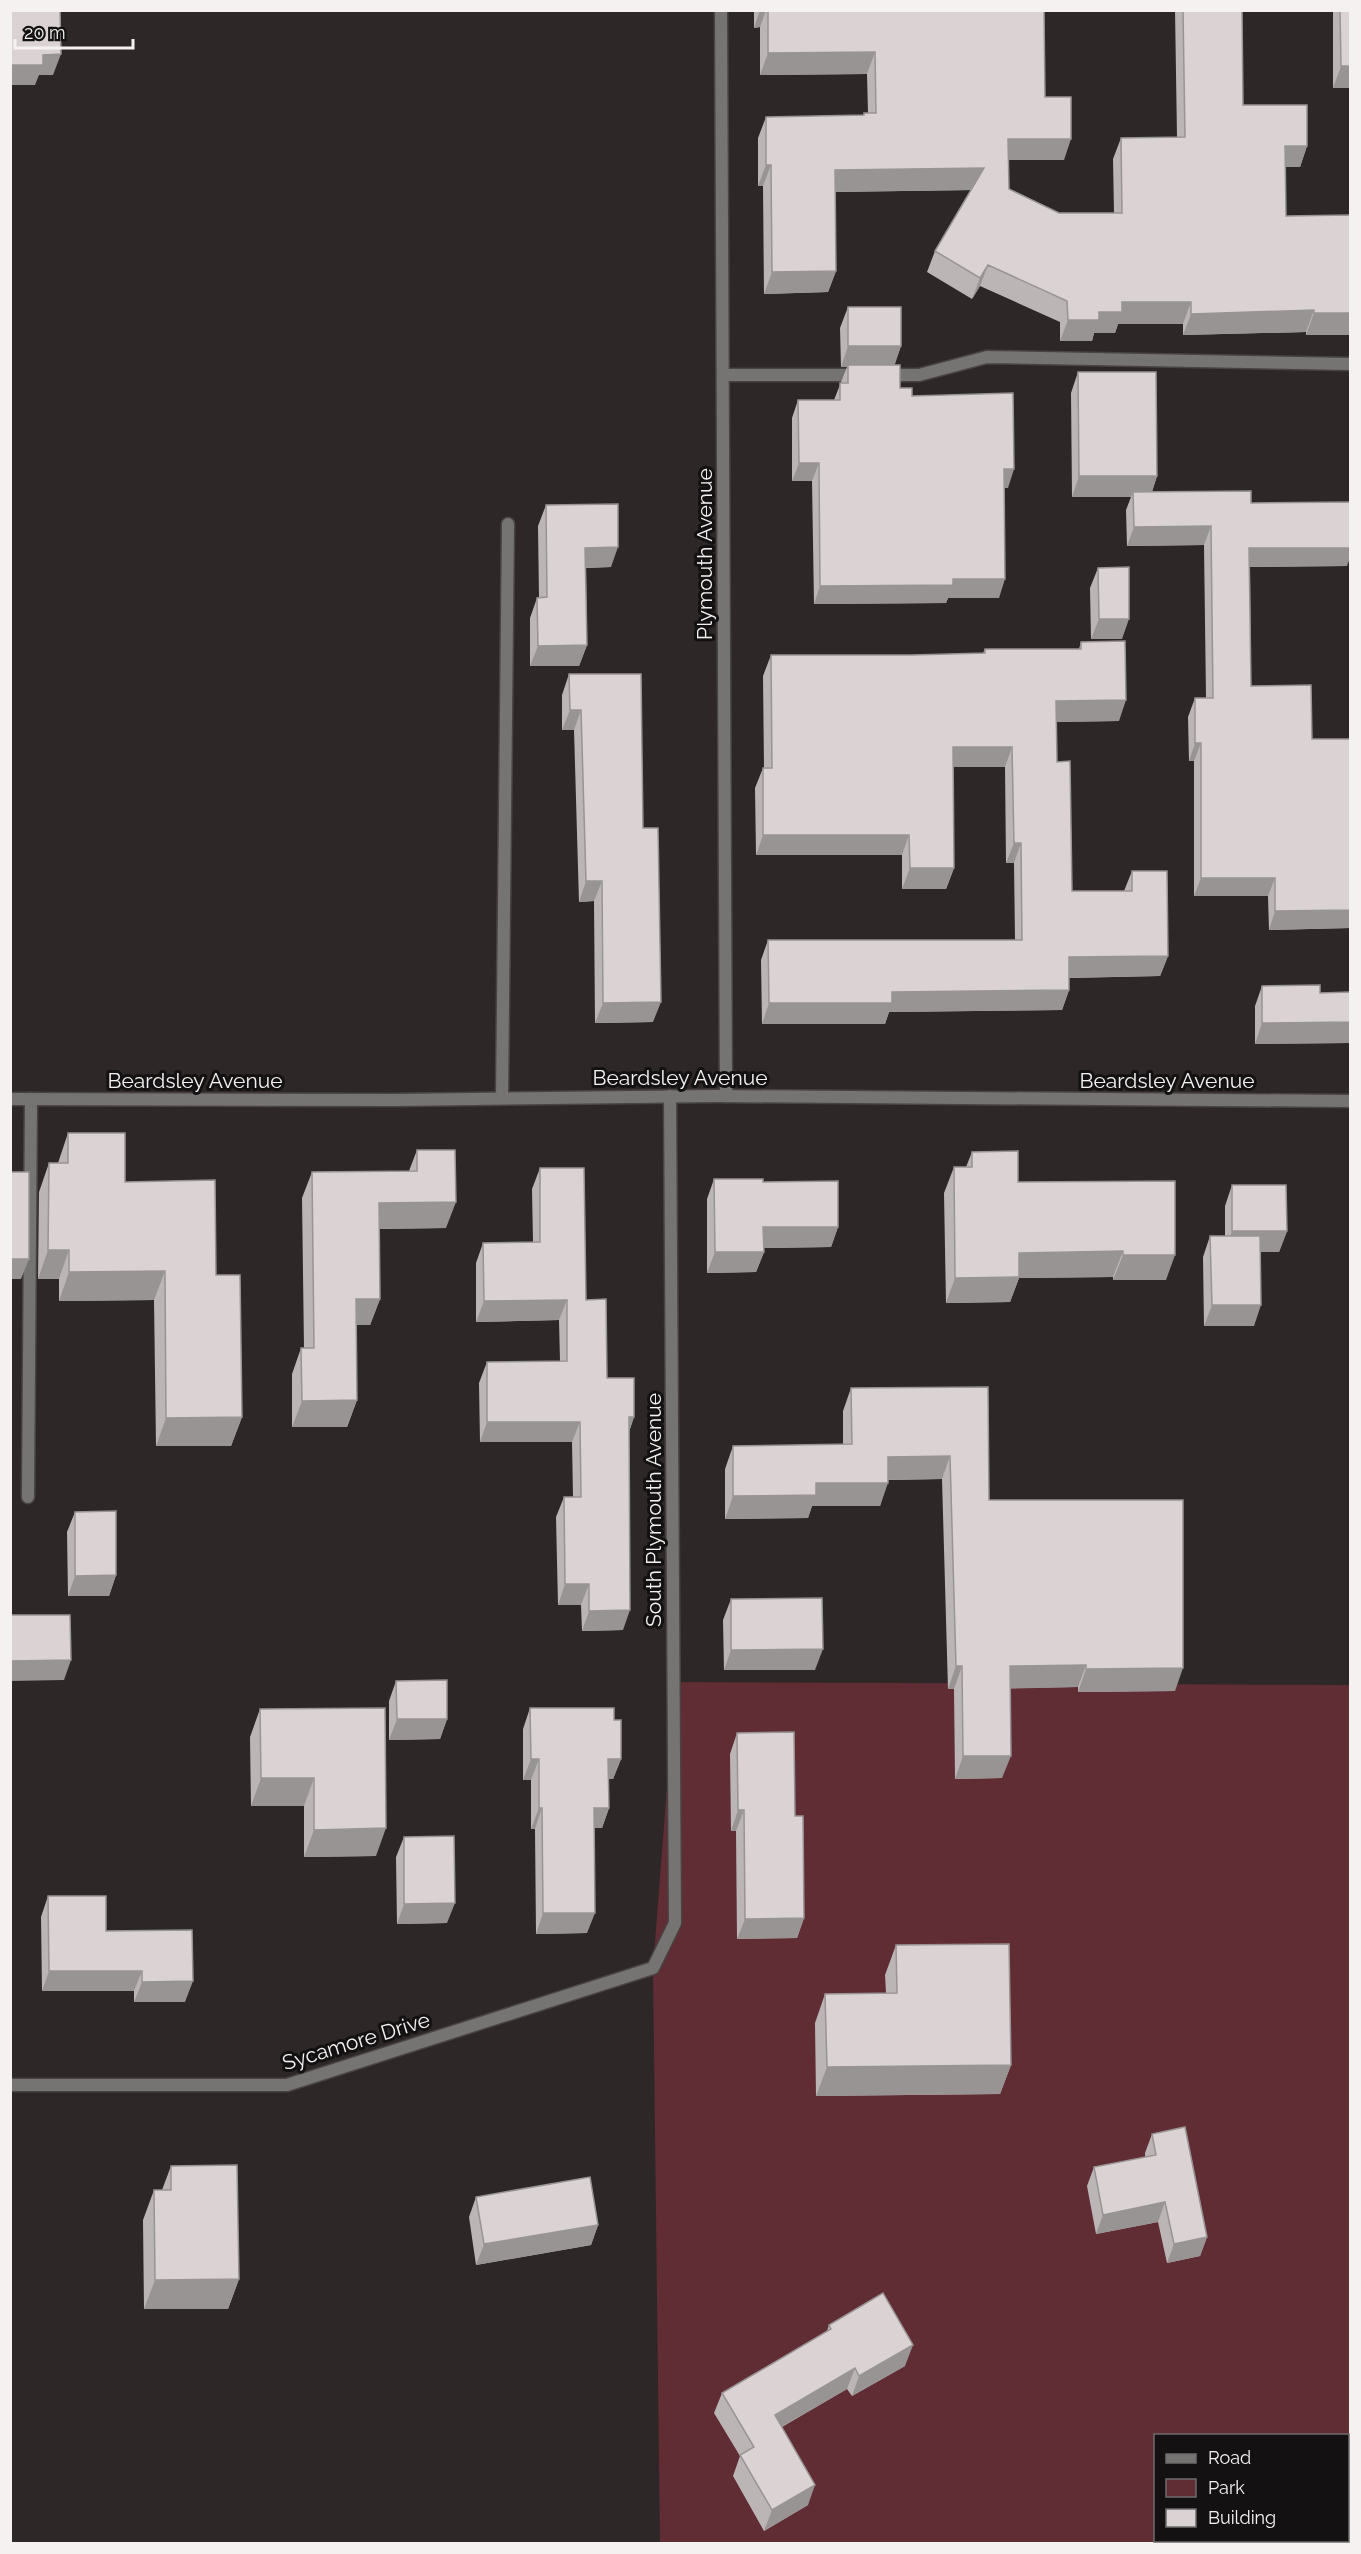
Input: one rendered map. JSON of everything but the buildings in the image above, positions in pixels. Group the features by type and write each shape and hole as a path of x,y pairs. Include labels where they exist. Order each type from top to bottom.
{"street":[{"name":"Plymouth Avenue","path":"721,10 726,1096"},
{"path":"723,375 919,375 987,357 1350,364"},
{"path":"502,1098 508,524"},
{"name":"South Plymouth Avenue","path":"670,1096 675,1923"},
{"name":"Beardsley Avenue","path":"10,1099 726,1096 1350,1101"},
{"path":"28,1497 31,1099"},
{"name":"Sycamore Drive","path":"10,2085 287,2085 653,1968 675,1923"}],"green space":[{"path":"671,1682 1350,1685 1350,2543 660,2544 653,1968 668,1774"}]}
